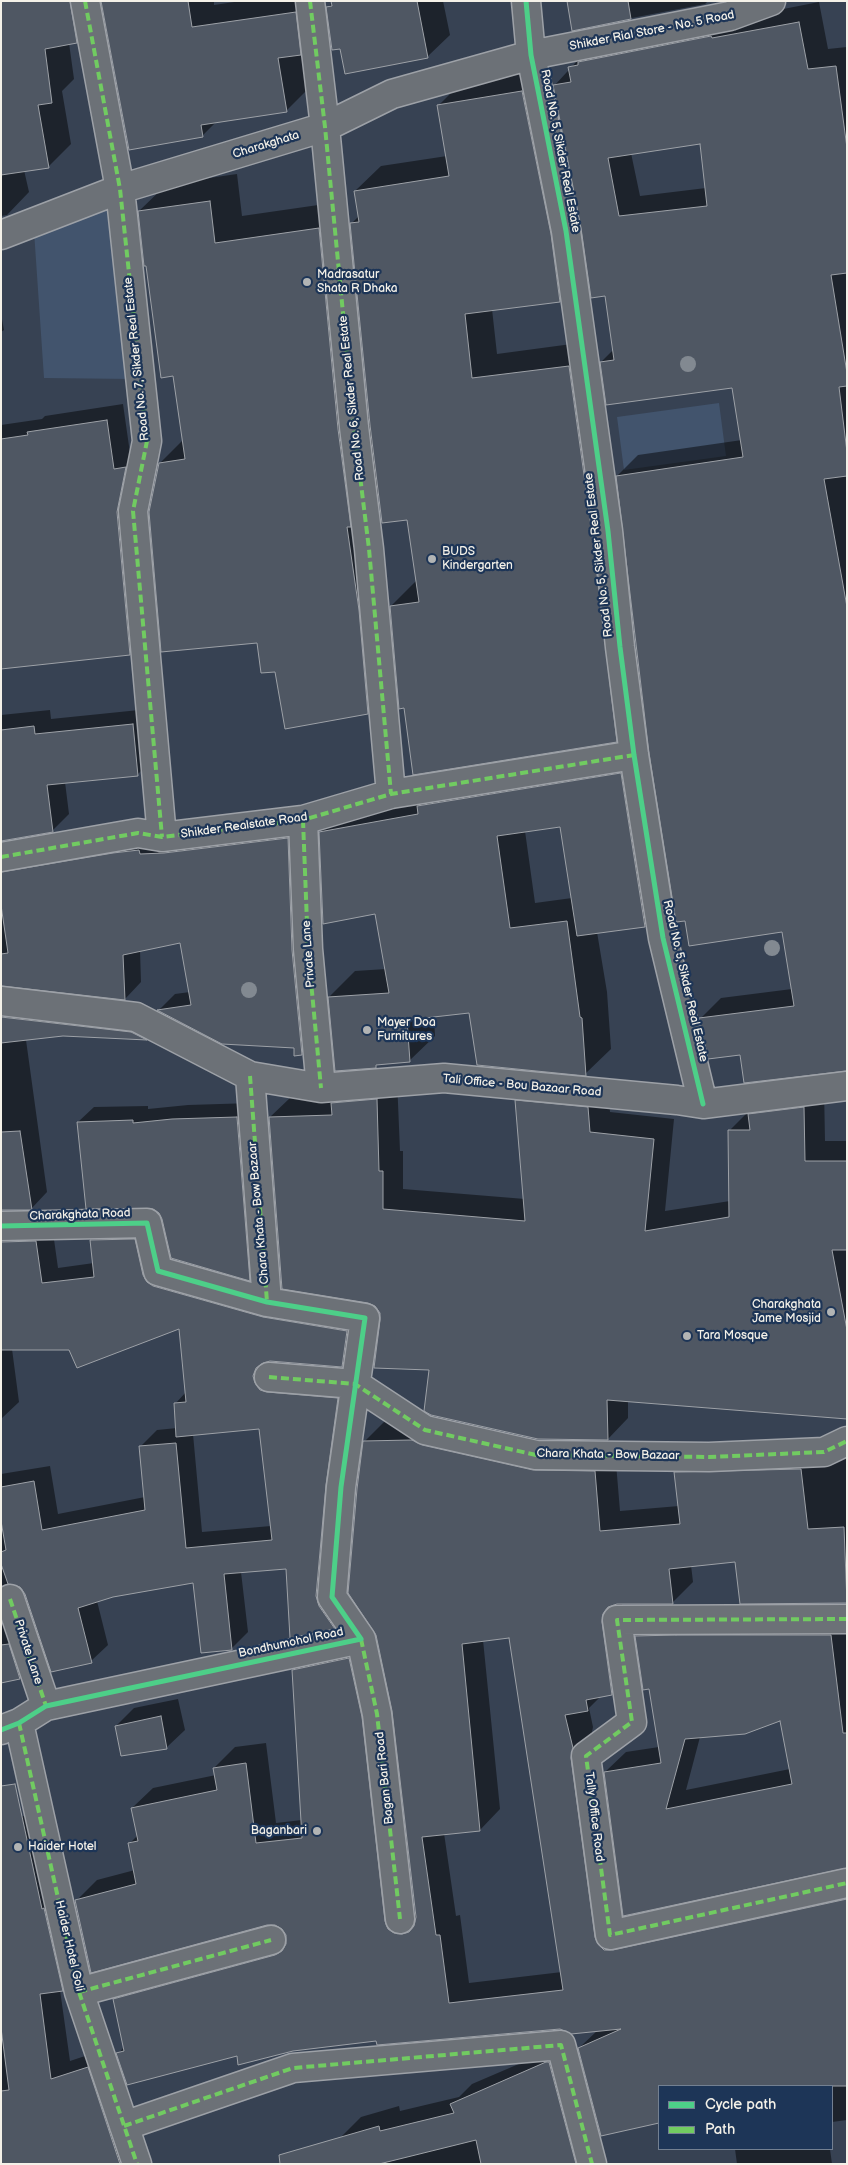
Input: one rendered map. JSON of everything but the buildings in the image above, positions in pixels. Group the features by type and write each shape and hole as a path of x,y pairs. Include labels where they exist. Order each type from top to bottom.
{"street":[{"name":"Road No. 7, Sikder Real Estate","path":"85,1 120,189 147,441 132,511 162,837"},
{"name":"Road No. 6, Sikder Real Estate","path":"310,1 325,127 354,428 369,548 391,794"},
{"name":"Road No. 5, Sikder Real Estate","path":"526,1 531,55 566,231 608,531 634,755 663,938 703,1104"},
{"name":"Shikder Rial Store - No. 5 Road","path":"531,55 730,16 771,1"},
{"name":"Charakghata","path":"1,235 120,189 325,127 392,94 531,55"},
{"name":"Shikder Realstate Road","path":"1,857 138,833 162,837 302,820 391,794 634,755"},
{"name":"Private Lane","path":"302,820 308,949 321,1088"},
{"name":"Tali Office - Bou Bazaar Road","path":"1,1001 136,1017 250,1076 321,1088 444,1078 703,1104 847,1086"},
{"name":"Chara Khata - Bow Bazaar","path":"250,1076 267,1302 365,1318 355,1384 424,1430 536,1455 709,1457 824,1452 847,1441"},
{"name":"Charakghata Road","path":"1,1226 147,1223 158,1271 267,1302"},
{"path":"269,1377 355,1384"},
{"name":"Bondhumohol Road","path":"10,1726 46,1706 361,1639 332,1597 341,1487 355,1384"},
{"name":"Private Lane","path":"10,1599 46,1706"},
{"name":"Tally Office Road","path":"847,1619 617,1620 632,1722 586,1756 610,1935 847,1883"},
{"name":"Bagan Bari Road","path":"361,1639 377,1714 400,1918"},
{"name":"Haider Hotel Goli","path":"10,1726 79,1992 137,2164"},
{"path":"79,1992 271,1940"},
{"path":"124,2126 293,2068 561,2045 592,2164"}],"shaded area":[{"path":"115,207 134,379 44,378 34,231"},
{"path":"719,403 726,456 624,470 617,417"}],"marked path":[{"path":"85,1 120,189 147,441 133,511 162,837"},
{"path":"310,1 325,127 354,427 369,549 391,794"},
{"path":"1,857 138,833 162,837 303,820 391,794 634,755"},
{"path":"303,820 308,949 321,1088"},
{"path":"250,1076 267,1302"},
{"path":"269,1377 355,1384 425,1430 536,1455 709,1457 824,1452 847,1441"},
{"path":"10,1599 46,1706"},
{"path":"847,1619 617,1620 632,1722 586,1756 610,1935 847,1883"},
{"path":"361,1639 377,1714 400,1919"},
{"path":"19,1723 79,1992 137,2164"},
{"path":"79,1992 271,1940"},
{"path":"124,2126 293,2068 561,2045 592,2164"}],"cycle path":[{"path":"526,1 531,55 566,231 608,531 634,755 663,938 703,1104"},
{"path":"1,1226 147,1223 158,1271 267,1302 365,1318 341,1487 332,1597 361,1639 46,1706 19,1723 1,1730"}],"place":[{"name":"Madrasatur Shata R Dhaka","path":"307,282"},
{"name":"BUDS Kindergarten","path":"432,559"},
{"name":"Mayer Doa Furnitures","path":"367,1030"},
{"name":"Charakghata Jame Mosjid","path":"831,1312"},
{"name":"Tara Mosque","path":"687,1336"},
{"name":"Baganbari","path":"317,1831"},
{"name":"Haider Hotel","path":"18,1847"}]}
